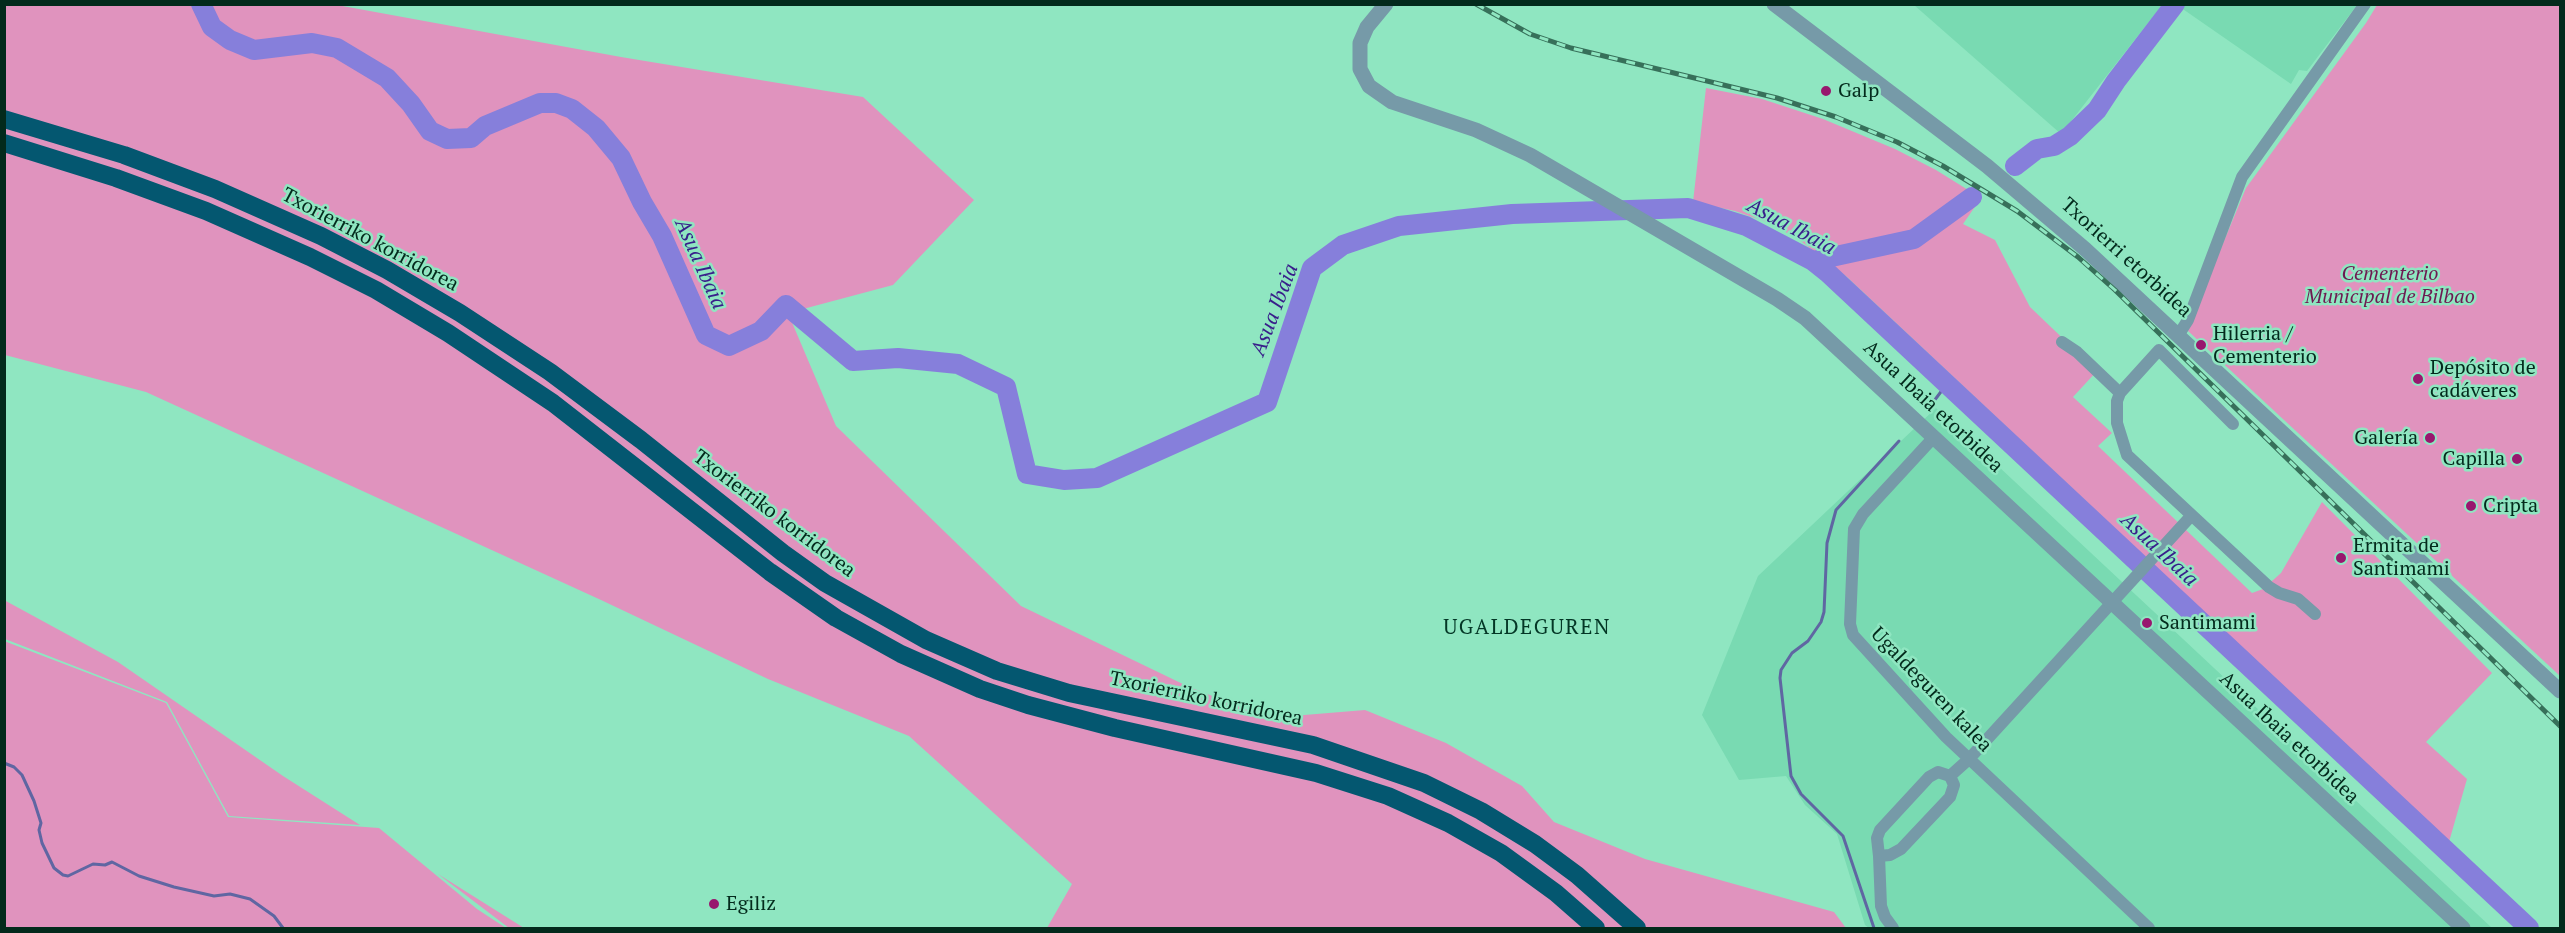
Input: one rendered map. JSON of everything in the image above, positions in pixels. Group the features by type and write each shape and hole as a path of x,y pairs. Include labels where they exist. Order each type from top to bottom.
{"highway":[{"name":"Txorierriko korridorea","path":"4,119 124,155 214,189 311,232 387,270 470,319 550,372 825,583 926,640 997,670 1069,693 1313,745 1424,783 1481,811 1535,844 1577,875 1636,928"},
{"path":"4,143 116,177 206,211 310,257 376,290 448,333 553,403 786,584 836,618 901,654 980,689 1028,705 1115,728 1316,773 1388,796 1448,823 1501,853 1556,893 1596,928"}],"street":[{"name":"Asua Ibaia etorbidea","path":"1386,4 1367,27 1360,43 1360,69 1369,86 1392,102 1495,138 1564,174 1734,273 1805,318 2463,928"},
{"name":"Txorierri etorbidea","path":"1774,4 2003,179 2085,249 2180,334 2560,691"},
{"path":"2180,334 2188,320 2242,177 2365,4"},
{"path":"2062,342 2077,352 2120,393"},
{"path":"2233,424 2159,350 2120,393 2117,401 2117,423 2127,455 2269,587 2278,593 2298,599 2315,614"},
{"name":"Ugaldeguren kalea","path":"1934,437 1863,514 1854,529 1850,624 1853,635 1914,705 1968,759 2149,928"},
{"path":"1950,776 2191,516"},
{"path":"1879,856 1896,853 1901,849 1950,797 1954,784 1950,776 1942,772 1934,774 1880,830 1877,838 1881,906 1893,928"}],"shaded area":[{"path":"1914,5 2162,5 2061,134"},
{"path":"2177,5 2357,5 2307,71 2299,70 2291,84"},
{"path":"1936,408 2492,928 1869,928 1865,925 1837,834 1805,805 1786,776 1739,780 1702,715 1758,576"}],"green space":[{"path":"4,5 337,5 621,57 863,97 974,200 893,285 788,313 836,426 1021,606 1187,686 1268,718 1365,710 1446,743 1522,786 1554,822 1645,859 1834,912 1846,928 1047,928 1072,884 909,736 768,679 146,392 5,355"},
{"name":"Cementerio Municipal de Bilbao","path":"2377,5 2560,5 2560,676 2187,330 2246,188"},
{"path":"1706,88 1762,99 1823,119 1895,149 1936,170 1981,198 1963,224 1995,240 2030,307 2097,371 2073,397 2112,433 2098,446 2252,593 2263,589 2281,573 2322,502 2492,673 2426,742 2467,779 2449,842 1847,277 1802,242 1772,224 1735,211 1693,202"},
{"path":"4,600 118,662 283,776 360,825 229,816 167,702 5,639"},
{"path":"4,641 166,703 228,817 379,828 477,909 506,928 5,928"},
{"path":"438,874 524,928 509,928"}],"waterway":[{"name":"Asua Ibaia","path":"201,4 212,27 230,40 254,50 312,43 337,48 387,78 411,104 430,131 447,139 471,138 485,126 540,103 556,103 572,109 596,128 621,158 642,202 662,236 706,335 729,346 761,331 786,305 853,361 898,358 958,364 1006,387 1027,474 1064,480 1097,478 1267,402 1312,268 1343,245 1399,226 1512,214 1688,208 1746,226 1813,261 1828,273 2529,928"},
{"path":"2015,166 2037,149 2054,146 2070,136 2097,110 2116,81 2175,4"},
{"path":"1813,261 1914,239 1972,197"},
{"path":"1931,405 1946,385"},
{"path":"1874,928 1843,836 1801,794 1791,776 1780,678 1781,670 1792,653 1808,641 1821,622 1824,612 1827,543 1836,510 1899,441"},
{"path":"4,763 14,767 22,775 41,823 39,830 42,843 54,868 63,875 68,876 93,864 105,865 112,862 139,876 174,887 214,896 230,894 250,899 274,916 283,928"}],"railway":[{"path":"1476,4 1530,34 1571,48 1777,98 1836,117 1897,142 1943,166 2017,211 2078,257 2115,290 2560,726"}],"place":[{"name":"Galp","path":"1826,91"},
{"name":"Hilerria / Cementerio","path":"2201,345"},
{"name":"Depósito de cadáveres","path":"2418,379"},
{"name":"Galería","path":"2430,438"},
{"name":"Capilla","path":"2517,459"},
{"name":"Cripta","path":"2471,506"},
{"name":"Ermita de Santimami","path":"2341,558"},
{"name":"Santimami","path":"2147,623"},
{"name":"Egiliz","path":"714,904"}],"district":[{"name":"UGALDEGUREN","path":"1527,628"}]}
